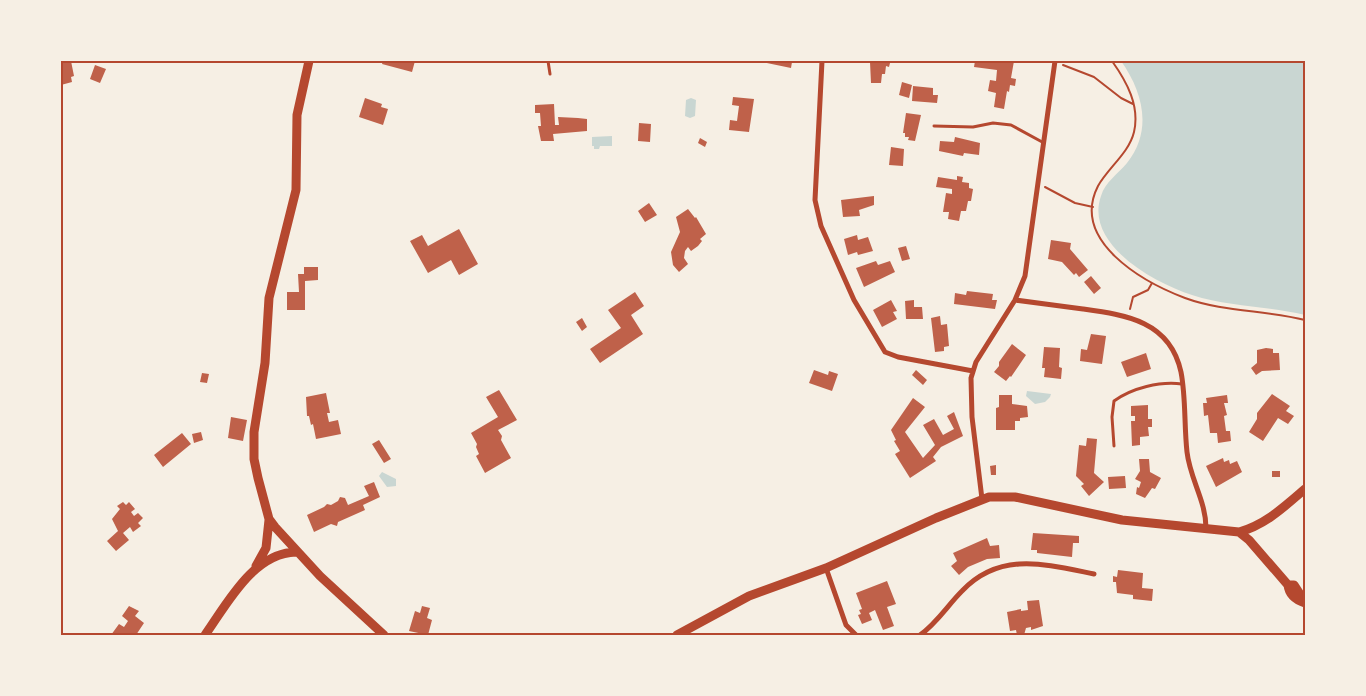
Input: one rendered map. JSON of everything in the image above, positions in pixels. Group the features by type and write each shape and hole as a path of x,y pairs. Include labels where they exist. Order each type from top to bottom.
{"street":[{"path":"205,635 250,574 266,548 269,519 256,469 254,432 265,363 269,298 296,190 297,115 309,61"},
{"path":"822,61 815,200 821,226 854,300 885,352 898,357 973,371"},
{"path":"982,499 970,400 973,371 990,338 1015,300 1025,276 1045,143 1054,61"},
{"path":"1015,300 1117,314 1142,322 1159,334 1172,350 1179,367 1188,462 1205,510 1206,528"},
{"path":"677,635 749,596 826,568 982,499 998,496 1015,496 1122,520 1239,532 1254,528 1278,513 1305,490"},
{"path":"269,519 296,552 384,635"},
{"path":"1239,532 1249,540 1288,585 1289,590 1298,601 1305,602"},
{"path":"250,574 275,556 296,552"},
{"path":"920,635 940,618 968,584 991,569 1013,564 1032,564 1094,574"},
{"path":"826,568 843,617 848,628 856,635"}],"lane":[{"path":"548,61 550,74"},
{"path":"934,126 973,127 993,123 1011,125 1045,143"},
{"path":"1114,446 1112,417 1114,402 1124,394 1144,388 1165,383 1182,384"}],"path":[{"path":"1112,61 1124,78 1133,104 1133,134 1097,189 1093,207 1094,226 1100,239 1124,264 1152,283 1187,299 1305,320"},
{"path":"1063,65 1094,77 1121,98 1133,104"},
{"path":"1044,187 1075,203 1093,207"},
{"path":"1130,309 1133,297 1148,290 1152,283"}],"shaded area":[{"path":"1121,61 1305,61 1305,315 1220,302 1192,295 1159,281 1142,271 1112,245 1103,230 1098,214 1101,196 1105,186 1127,163 1135,150 1140,138 1142,124 1142,111 1135,85"},
{"path":"691,98 696,100 695,116 690,118 685,116 686,100"},
{"path":"612,136 612,146 600,146 599,149 594,149 594,146 592,146 592,137"},
{"path":"1027,391 1051,394 1045,402 1035,404 1026,396"},
{"path":"382,472 396,479 396,486 387,487 379,476"}],"building":[{"path":"61,61 71,61 74,76 71,77 72,82 61,85"},
{"path":"383,61 415,61 412,72 382,64"},
{"path":"757,61 787,61 792,62 791,68"},
{"path":"887,61 890,63 889,67 886,66 885,74 882,74 881,83 871,83 870,62"},
{"path":"975,61 1014,61 1011,78 1016,79 1015,86 1010,85 1009,92 1007,91 1004,109 994,107 996,93 988,91 990,80 996,81 997,70 974,67"},
{"path":"95,65 106,69 100,83 90,79"},
{"path":"902,82 912,85 909,98 899,95"},
{"path":"913,86 933,88 933,95 938,95 937,103 912,101"},
{"path":"733,97 754,99 749,132 729,130 730,120 737,121 739,106 732,105"},
{"path":"365,98 382,104 381,107 388,109 383,125 359,117"},
{"path":"554,104 555,125 559,125 558,117 587,119 587,131 553,134 554,141 541,141 538,126 541,126 540,113 535,113 535,105"},
{"path":"906,113 921,115 915,141 908,140 909,137 905,137 905,133 903,133"},
{"path":"639,123 651,124 650,142 638,141"},
{"path":"955,137 980,143 979,155 964,153 963,156 939,151 940,141 954,142"},
{"path":"700,138 707,142 705,147 698,143"},
{"path":"891,147 904,149 903,166 889,165"},
{"path":"957,176 963,177 962,182 969,183 969,188 973,189 971,201 968,201 966,211 961,211 959,221 948,219 949,212 943,212 946,193 952,194 952,189 936,187 938,177 957,180"},
{"path":"874,196 874,205 859,210 860,216 843,217 841,200"},
{"path":"649,203 657,215 645,222 638,211"},
{"path":"688,209 696,217 706,234 700,239 702,241 698,246 691,251 688,247 685,251 684,258 688,264 679,272 673,265 671,252 680,232 676,217"},
{"path":"459,229 478,264 459,275 451,260 428,273 410,241 422,235 428,246"},
{"path":"857,235 858,240 868,237 873,251 858,255 857,252 848,255 844,239"},
{"path":"1051,240 1071,243 1070,249 1088,270 1079,277 1076,273 1074,275 1062,262 1048,259"},
{"path":"906,246 910,259 902,261 898,248"},
{"path":"876,261 878,265 890,261 895,272 864,287 856,268"},
{"path":"304,267 318,267 318,280 305,281 305,310 287,310 287,292 299,292 298,274 304,274"},
{"path":"1091,276 1101,288 1094,294 1084,282"},
{"path":"967,291 993,294 992,300 997,300 995,309 954,304 955,293 966,295"},
{"path":"635,292 644,306 631,315 643,334 600,363 590,349 621,328 608,310"},
{"path":"891,300 897,311 893,312 897,319 882,327 873,310"},
{"path":"914,300 914,307 922,307 923,319 906,319 905,301"},
{"path":"940,316 941,325 947,324 949,346 944,347 944,351 935,352 931,318"},
{"path":"582,318 587,327 582,331 576,322"},
{"path":"1091,334 1106,336 1102,364 1080,361 1081,349 1087,350"},
{"path":"1012,344 1026,355 1011,377 1006,381 994,372"},
{"path":"1044,347 1060,348 1059,367 1062,368 1061,379 1044,377 1045,368 1042,368"},
{"path":"1273,349 1273,353 1279,353 1280,370 1262,371 1256,375 1251,368 1257,363 1257,350"},
{"path":"1146,353 1151,369 1127,377 1121,362"},
{"path":"814,370 828,375 829,371 838,374 832,391 809,383"},
{"path":"916,370 927,380 923,385 912,375"},
{"path":"202,373 209,374 207,383 200,382"},
{"path":"499,390 517,420 498,430 511,458 485,473 476,456 479,454 476,447 477,444 471,433 498,417 486,397"},
{"path":"326,393 330,413 327,413 329,422 338,420 341,434 316,439 313,424 311,425 309,416 307,416 306,397"},
{"path":"1272,394 1290,406 1286,411 1294,416 1288,424 1278,418 1263,441 1249,432 1257,419 1257,413"},
{"path":"999,395 1012,395 1012,404 1027,406 1028,417 1015,421 1015,430 996,430 996,408 999,407"},
{"path":"1227,395 1228,403 1224,403 1227,415 1224,416 1226,431 1230,431 1231,441 1218,443 1217,433 1210,433 1208,415 1204,416 1203,403 1207,403 1206,398"},
{"path":"913,398 925,407 905,432 923,458 935,445 923,425 934,419 943,435 954,429 947,416 954,412 963,436 941,447 933,457 936,461 910,478 895,454 900,451 894,441 896,440 891,430"},
{"path":"1148,405 1148,419 1152,419 1152,427 1148,427 1149,436 1140,437 1140,445 1132,446 1131,421 1135,421 1135,416 1131,416 1131,406"},
{"path":"231,417 247,420 243,441 228,438"},
{"path":"201,432 203,440 194,443 192,434"},
{"path":"182,433 191,444 163,467 154,455"},
{"path":"1087,438 1097,439 1094,473 1104,482 1089,496 1081,486 1084,484 1076,476 1079,445 1086,446"},
{"path":"379,440 391,459 384,463 372,444"},
{"path":"1223,458 1224,462 1229,460 1230,464 1237,461 1242,472 1216,487 1206,466"},
{"path":"1139,459 1149,459 1150,472 1161,478 1155,489 1152,488 1145,498 1136,494 1137,487 1139,488 1141,482 1135,479 1140,471"},
{"path":"996,465 996,475 991,475 990,466"},
{"path":"1272,471 1280,471 1280,477 1272,477"},
{"path":"1125,476 1126,488 1109,489 1108,477"},
{"path":"374,482 380,497 363,505 365,510 338,522 337,526 331,524 314,532 307,515 327,504 331,505 338,501 340,497 345,498 348,505 369,496 364,486"},
{"path":"123,502 126,505 129,502 135,509 131,512 134,516 138,513 143,518 138,523 141,526 133,532 130,527 123,533 129,540 116,551 107,541 118,531 112,519 120,509 117,506"},
{"path":"1033,533 1079,536 1079,543 1073,543 1072,557 1037,553 1037,550 1031,550"},
{"path":"987,538 990,546 999,545 1000,558 987,559 968,567 959,575 951,566 957,561 953,553"},
{"path":"1118,570 1143,573 1142,588 1153,589 1152,601 1133,599 1133,595 1117,593 1116,582 1113,582 1113,576 1117,577"},
{"path":"887,581 896,604 887,607 894,626 883,630 875,610 869,613 872,620 862,624 858,615 861,614 859,610 862,609 856,593"},
{"path":"1039,600 1043,626 1031,630 1031,627 1026,628 1024,635 1017,635 1016,630 1010,631 1007,612 1021,609 1021,611 1028,610 1027,601"},
{"path":"129,606 139,611 135,616 144,623 136,635 111,635 119,624 124,627 128,621 122,616"},
{"path":"422,606 430,608 427,618 432,620 428,635 409,631 415,611 420,613"}]}
